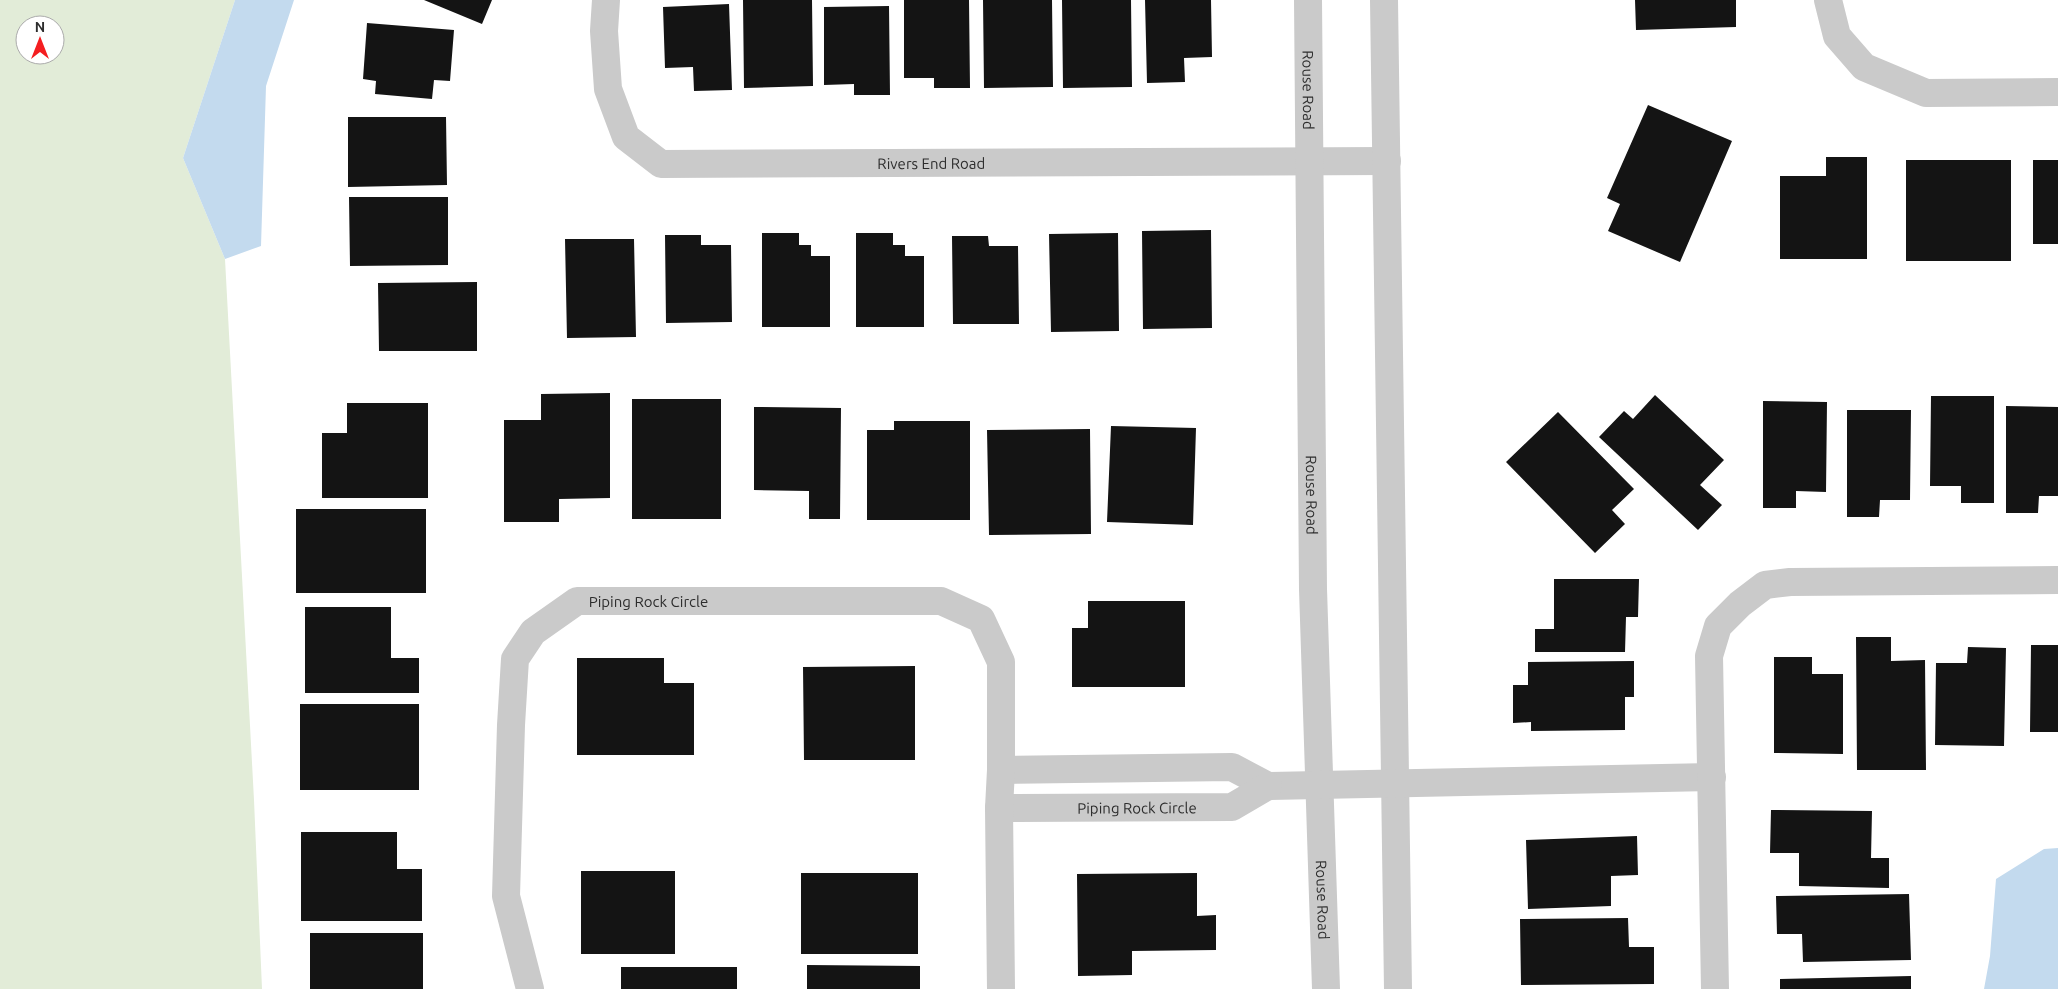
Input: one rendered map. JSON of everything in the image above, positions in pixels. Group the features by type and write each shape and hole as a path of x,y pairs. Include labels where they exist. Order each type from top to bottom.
{"street":[{"name":"Rivers End Road","path":"606,0 604,31 608,89 626,137 661,164 1387,161"},
{"name":"Rouse Road","path":"1308,0 1313,589 1326,989"},
{"path":"1384,0 1398,989"},
{"path":"1828,0 1837,36 1864,67 1926,94 2058,92"},
{"path":"1715,989 1709,656 1718,626 1740,604 1765,585 1790,582 2058,580"},
{"name":"Piping Rock Circle","path":"530,989 506,896 515,658 533,632 577,601 941,601 981,619 1001,662 1002,770 999,808 1001,989"},
{"name":"Piping Rock Circle","path":"1002,770 1232,768 1268,786 1712,777"},
{"path":"1124,808 1125,769"},
{"name":"Piping Rock Circle","path":"999,808 1232,807 1268,786"}],"green space":[{"path":"0,0 235,0 183,158 225,259 254,800 262,989 0,989"}],"water":[{"path":"235,0 294,0 266,86 261,246 225,259 183,158"},
{"path":"2058,848 2058,989 1984,989 1990,956 1996,879 2044,849"}],"building":[{"path":"424,0 492,0 482,24"},
{"path":"743,0 812,0 813,86 744,88"},
{"path":"904,0 969,0 970,88 934,88 934,78 904,78"},
{"path":"983,0 1052,0 1053,87 984,88"},
{"path":"1062,0 1131,0 1132,87 1063,88"},
{"path":"1145,0 1211,0 1212,57 1184,58 1185,82 1147,83"},
{"path":"1635,0 1736,0 1736,27 1636,30"},
{"path":"729,4 732,90 694,91 693,67 665,68 663,7"},
{"path":"889,6 890,95 854,95 854,84 824,85 824,7"},
{"path":"367,23 454,30 450,81 434,80 432,99 375,94 376,81 363,79"},
{"path":"1648,105 1732,141 1680,262 1608,231 1620,204 1607,198"},
{"path":"348,117 446,117 447,185 348,187"},
{"path":"1826,157 1867,157 1867,259 1780,259 1780,176 1826,176"},
{"path":"1906,160 2011,160 2011,261 1906,261"},
{"path":"2033,160 2058,160 2058,244 2033,244"},
{"path":"349,197 448,197 448,265 350,266"},
{"path":"1211,230 1212,328 1143,329 1142,231"},
{"path":"762,233 799,233 799,245 811,245 811,256 830,256 830,327 762,327"},
{"path":"856,233 893,233 893,245 905,245 905,256 924,256 924,327 856,327"},
{"path":"1118,233 1119,331 1051,332 1049,234"},
{"path":"665,235 701,235 701,245 731,245 732,322 666,323"},
{"path":"952,236 988,236 989,246 1018,246 1019,324 953,324"},
{"path":"565,239 634,239 636,337 567,338"},
{"path":"477,282 477,351 379,351 378,283"},
{"path":"610,393 610,498 559,499 559,522 504,522 504,420 541,420 541,394"},
{"path":"1655,395 1724,460 1700,485 1722,505 1698,530 1599,437 1624,411 1633,419"},
{"path":"1931,396 1994,396 1994,503 1961,503 1961,486 1930,486"},
{"path":"632,399 721,399 721,519 632,519"},
{"path":"1763,401 1827,402 1826,492 1796,491 1796,508 1763,508"},
{"path":"347,403 428,403 428,498 322,498 322,433 347,433"},
{"path":"2006,406 2058,407 2058,496 2039,496 2038,513 2006,513"},
{"path":"754,407 841,408 840,519 809,519 809,491 754,490"},
{"path":"1847,410 1911,410 1910,500 1880,500 1879,517 1847,517"},
{"path":"1558,412 1634,489 1612,510 1625,524 1595,553 1506,462"},
{"path":"894,421 970,421 970,520 867,520 867,430 894,430"},
{"path":"1111,426 1196,428 1193,525 1107,522"},
{"path":"1090,429 1091,534 989,535 987,430"},
{"path":"296,509 426,509 426,593 296,593"},
{"path":"1554,579 1639,579 1638,617 1626,617 1625,652 1535,652 1535,629 1554,629"},
{"path":"1088,601 1185,601 1185,687 1072,687 1072,628 1088,628"},
{"path":"305,607 391,607 391,658 419,658 419,693 305,693"},
{"path":"1856,637 1891,637 1891,661 1925,660 1926,770 1857,770"},
{"path":"2031,645 2058,645 2058,732 2030,732"},
{"path":"1968,647 2006,648 2004,746 1935,745 1936,663 1967,663"},
{"path":"1774,657 1812,657 1812,674 1843,674 1843,754 1774,753"},
{"path":"577,658 664,658 664,683 694,683 694,755 577,755"},
{"path":"1634,661 1634,697 1625,697 1625,730 1531,731 1531,722 1513,723 1513,685 1528,685 1528,662"},
{"path":"915,666 915,760 804,760 803,667"},
{"path":"300,704 419,704 419,790 300,790"},
{"path":"1771,810 1872,811 1871,858 1889,858 1889,888 1799,886 1799,853 1770,853"},
{"path":"301,832 397,832 397,869 422,869 422,921 301,921"},
{"path":"1637,836 1638,875 1611,876 1611,906 1528,909 1526,840"},
{"path":"581,871 675,871 675,954 581,954"},
{"path":"801,873 918,873 918,954 801,954"},
{"path":"1197,873 1197,916 1216,915 1216,950 1132,951 1132,975 1078,976 1077,874"},
{"path":"1909,894 1911,960 1803,962 1802,934 1777,934 1776,896"},
{"path":"1628,918 1629,947 1654,947 1654,984 1521,985 1520,919"},
{"path":"310,933 423,933 423,989 310,989"},
{"path":"807,965 920,966 920,989 807,989"},
{"path":"621,967 737,967 737,989 621,989"},
{"path":"1911,976 1911,989 1780,989 1780,979"}]}
